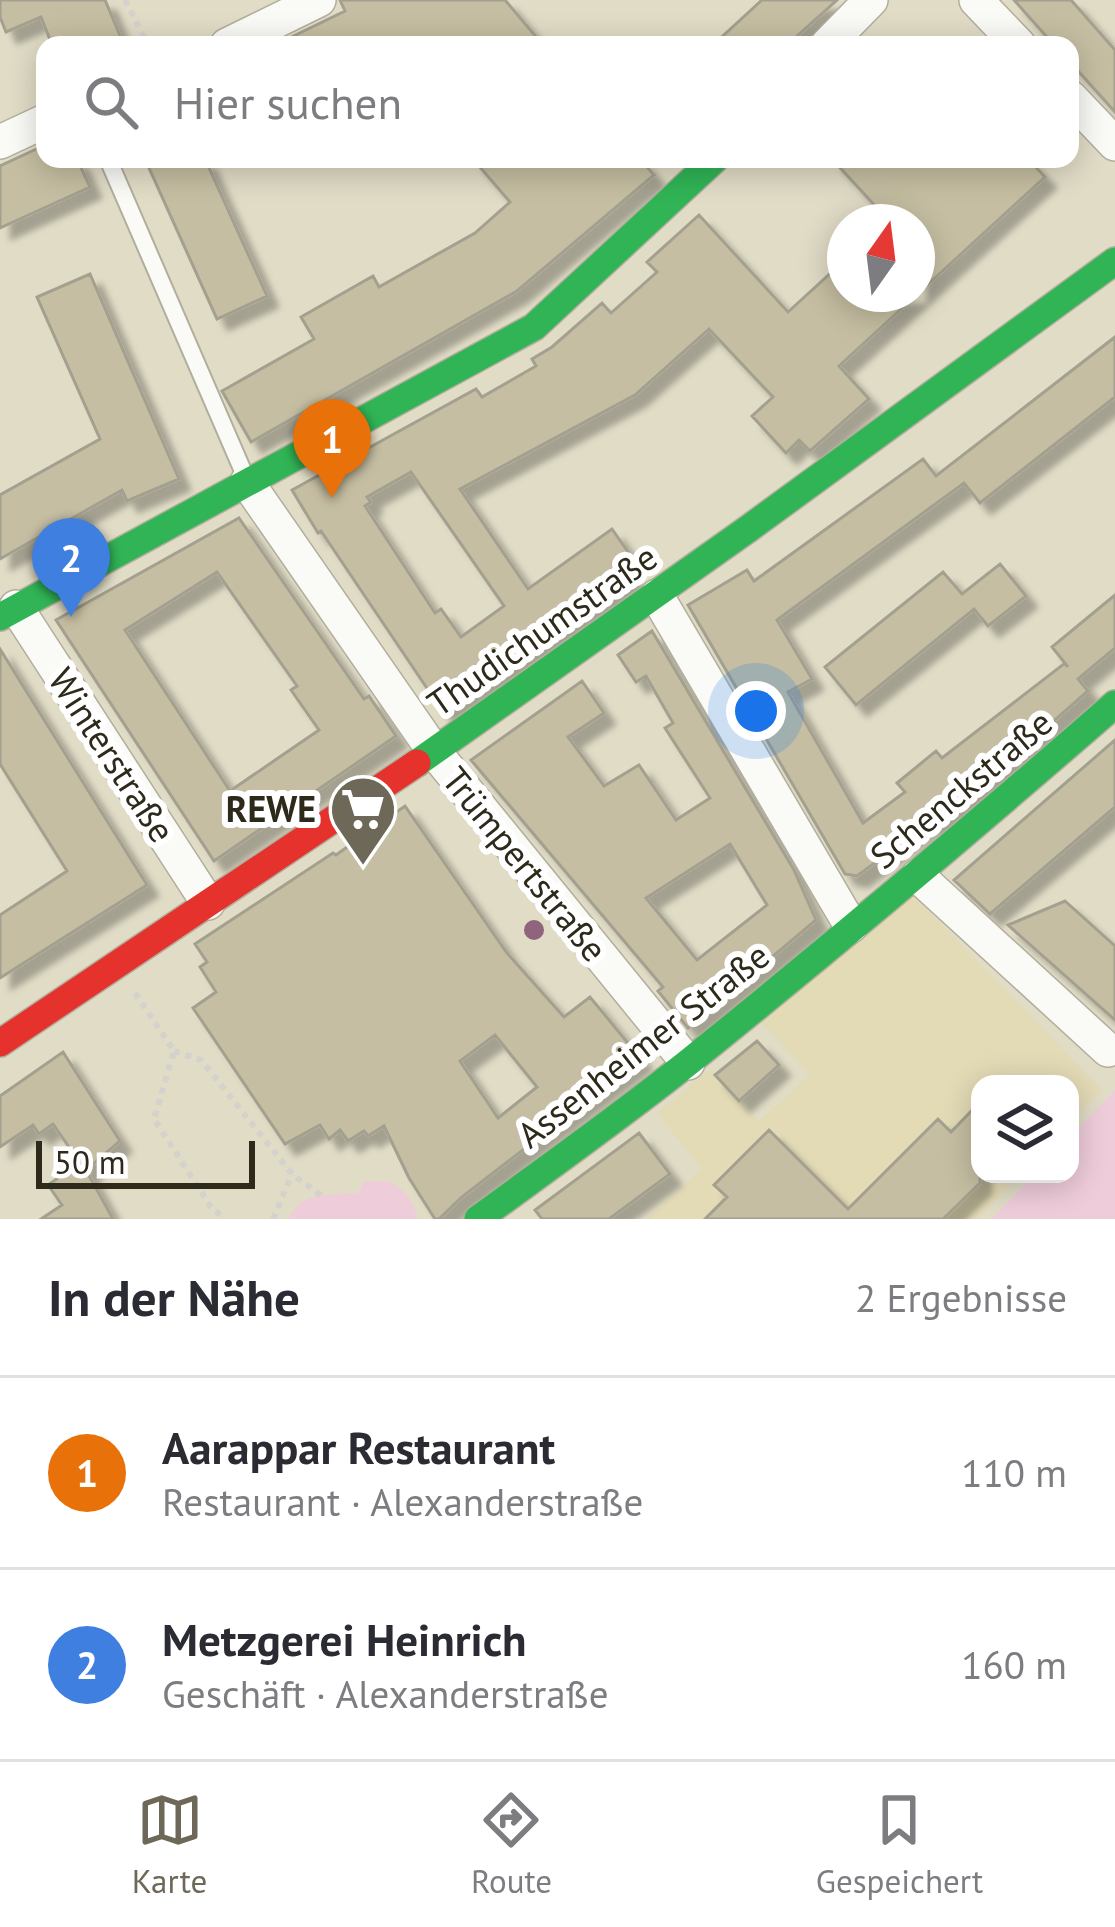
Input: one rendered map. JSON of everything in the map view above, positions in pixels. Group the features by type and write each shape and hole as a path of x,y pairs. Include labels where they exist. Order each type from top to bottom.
{"street":[{"path":"245,36 319,0"},
{"path":"836,36 871,0"},
{"path":"976,0 1010,36"},
{"path":"1079,106 1115,143"},
{"path":"0,142 36,126"},
{"path":"8,612 535,327 705,168"},
{"name":"Thudichumstraße","path":"2,1037 116,965 657,596 1115,261"},
{"name":"Trümpertstraße","path":"248,482 433,750 688,1063"},
{"path":"657,596 851,926"},
{"name":"Winterstraße","path":"8,612 208,903"},
{"name":"Schenckstraße","path":"851,926 918,877 1115,704"},
{"path":"918,877 1108,1050"},
{"name":"Assenheimer Straße","path":"478,1219 688,1063 851,926"}],"lane":[{"path":"113,168 248,482"}],"path":[{"path":"125,0 143,36"},
{"path":"116,965 175,1051 201,1060 292,1174 322,1196"},
{"path":"175,1051 154,1119 211,1207 224,1219"},
{"path":"273,1219 292,1174"}],"shaded area":[{"path":"912,894 1102,1090 1079,1114 1079,1075 971,1075 971,1183 1012,1183 978,1219 646,1219 702,1169 657,1113 710,1069 759,1121 810,1074 761,1022"},
{"path":"1115,1090 1115,1219 992,1219 1026,1183 1079,1183 1079,1128"},
{"path":"381,1181 406,1194 418,1219 289,1219 309,1199 358,1193 364,1182"}],"building":[{"path":"0,0 105,0 120,36 48,36 41,17 6,32"},
{"path":"340,0 505,0 535,36 294,36 345,11"},
{"path":"762,0 837,0 797,36 723,36"},
{"path":"1014,0 1071,0 1115,50 1115,112 1079,72 1079,36 1046,36"},
{"path":"36,149 36,168 81,168 90,187 0,228 0,166"},
{"path":"149,168 209,168 267,296 217,319"},
{"path":"481,168 648,168 654,175 517,291 251,442 222,391 314,339 301,317 373,276 379,287 475,233 510,202"},
{"path":"840,168 1036,168 1045,177 935,278 935,204 873,204"},
{"path":"699,215 788,312 827,276 827,312 898,312 839,366 869,399 810,451 799,440 786,453 752,416 773,397 709,329 635,395 460,489 528,589 612,529 628,552 619,559 632,578 443,712 292,490 476,389 482,397 536,366 532,359 602,303 611,313 657,272 647,262","holes":["411,472 504,606 461,637 441,609 435,613 365,506 371,502 367,497"]},
{"path":"90,274 179,479 127,501 122,490 0,559 0,495 100,439 37,297"},
{"path":"1115,337 1115,397 980,503 964,483 777,620 812,679 788,692 863,823 905,792 897,783 936,751 942,758 1065,663 1052,647 1115,595 1115,648 1078,679 1088,691 933,827 930,822 857,876 845,874 688,605 747,570 754,581 923,459 936,476"},
{"path":"239,518 364,699 369,696 396,736 214,861 56,620","holes":["217,572 297,686 291,690 319,730 230,791 125,630"]},
{"path":"1000,564 1026,596 988,626 974,609 856,705 825,667 943,572 962,594"},
{"path":"652,631 794,870 816,920 688,1028 658,991 663,987 471,760 582,681 604,713 568,737 604,786 639,765 676,820 710,798 665,728 673,723 646,676 636,682 618,655","holes":["730,844 767,905 697,960 646,898"]},
{"path":"0,649 147,885 0,978 0,915 67,871 0,764"},
{"path":"1115,740 1115,807 990,914 954,880"},
{"path":"405,806 507,953 564,1017 590,997 641,1059 439,1219 409,1178 384,1126 348,1141 340,1130 329,1139 320,1125 285,1144 193,1008 216,992 200,967 207,962 195,944","holes":["495,1035 537,1087 498,1118 460,1061"]},
{"path":"1065,901 1115,946 1115,1020 1008,925"},
{"path":"757,1041 779,1065 739,1101 715,1075"},
{"path":"63,1052 120,1141 86,1170 113,1219 41,1219 62,1205 48,1185 80,1163 53,1124 39,1134 33,1125 0,1147 0,1096"},
{"path":"971,1111 971,1183 980,1183 943,1219 705,1219 727,1197 714,1185 769,1130 848,1209 938,1119 951,1132"},
{"path":"639,1133 670,1174 609,1219 542,1219 535,1210"}],"traffic: fast":[{"path":"0,617 534,327 705,168"},
{"path":"417,763 1115,261"},
{"path":"478,1219 690,1061 1115,704"}],"traffic: jam":[{"path":"0,1043 417,763"}],"place":[{"name":"Aarappar Restaurant","path":"332,498"},
{"name":"Metzgerei Heinrich","path":"71,617"},
{"name":"REWE","path":"363,868"}]}
